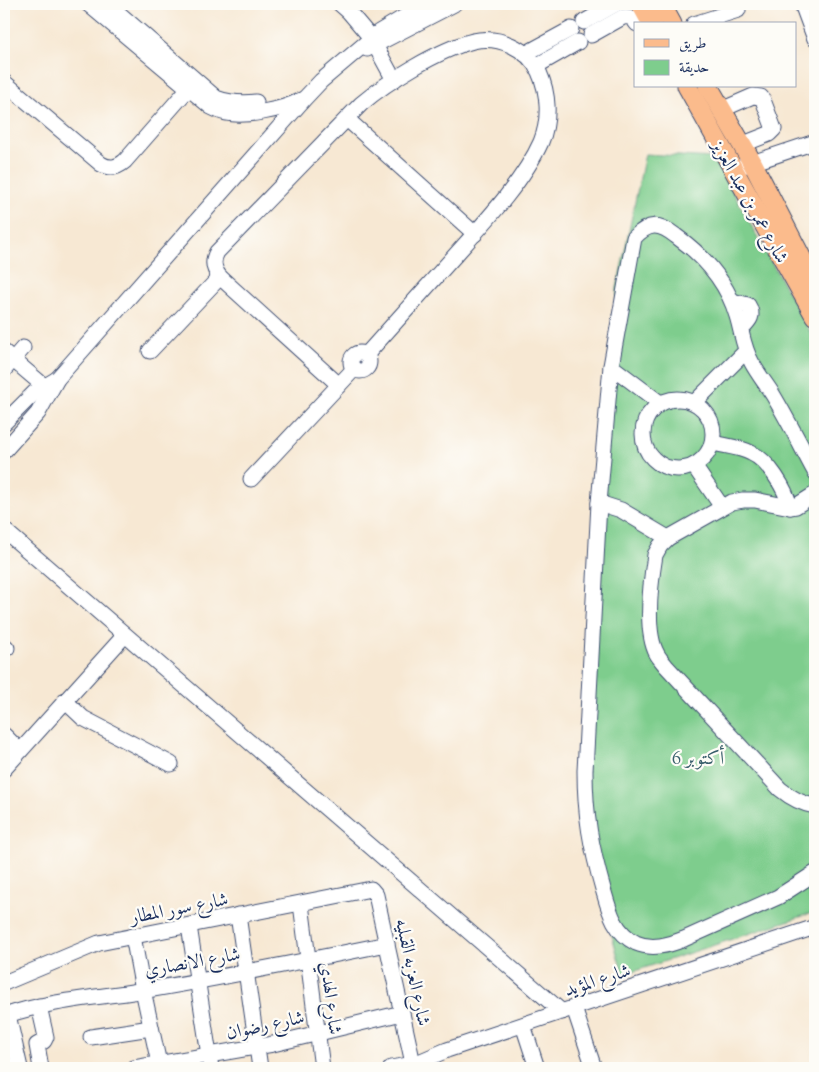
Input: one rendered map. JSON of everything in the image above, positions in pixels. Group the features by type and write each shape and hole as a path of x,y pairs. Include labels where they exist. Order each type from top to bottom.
{"main road":[{"path":"648,11 668,22"},
{"name":"شارع عمر بن عبد العزيز","path":"691,88 721,110 752,162 815,284"},
{"name":"شارع عمر بن عبد العزيز","path":"691,88 815,316"}],"street":[{"path":"88,4 210,107 226,113 242,114 278,109 292,105 305,98"},
{"path":"108,4 216,98 229,103 243,104 305,98"},
{"path":"340,4 349,12 373,42 394,80"},
{"path":"373,42 387,26 426,4"},
{"path":"17,436 4,424 25,400 50,382 305,98 338,66 373,42 454,4"},
{"path":"536,66 616,4"},
{"path":"802,4 812,21 815,39"},
{"path":"700,22 738,10"},
{"path":"525,54 623,17 634,18 648,11"},
{"path":"251,479 354,369 362,371 368,367 366,355 499,206 539,145 547,118 545,84 536,66 525,54 510,44 492,40 472,42 427,61 394,80 366,100 217,252 213,265 215,272 339,385"},
{"path":"4,82 101,164 114,168 120,166 125,161 188,88"},
{"path":"721,110 753,96 763,100 774,129 769,134 741,145"},
{"path":"347,119 475,234"},
{"path":"734,169 815,142"},
{"path":"815,472 746,351 732,301 722,281 693,248 665,228 653,226 642,230 634,238 611,366 599,503 585,771 585,799 593,855 612,920 622,933 636,943 652,947 669,944 778,897 815,873"},
{"path":"150,351 220,277"},
{"path":"695,402 746,351"},
{"path":"11,357 50,382"},
{"path":"611,366 660,403"},
{"path":"4,451 38,413 50,382"},
{"path":"677,398 695,402 709,415 712,424 713,442 709,452 694,466 684,469 673,469 663,465 654,459 647,450 643,429 646,419 660,403 677,398"},
{"path":"713,442 758,456 784,489 790,507"},
{"path":"694,466 722,508"},
{"path":"815,494 796,506 790,507 755,500 732,502 668,538 655,555 649,622 656,654 666,666 780,789 791,798 804,804 815,806"},
{"path":"599,503 621,510 668,538"},
{"path":"4,530 125,635 568,1010 594,1068"},
{"path":"4,769 125,635"},
{"path":"65,701 83,718 171,764"},
{"path":"4,735 20,750"},
{"name":"شارع سور المطار","path":"4,983 90,946 369,889"},
{"name":"شارع العزبه القبليه","path":"369,889 373,890 376,895 414,1066"},
{"name":"شارع الهدي","path":"301,904 316,1034 322,1068"},
{"path":"238,915 260,1068"},
{"path":"189,926 211,1062"},
{"name":"شارع المؤيد","path":"391,1068 414,1066 447,1050 815,928"},
{"path":"133,936 159,1066"},
{"name":"شارع الانصاري","path":"6,1016 39,1006 198,981 308,961 387,944"},
{"path":"39,1006 46,1037 37,1047 41,1068"},
{"name":"شارع رضوان","path":"134,1068 211,1062 257,1047 402,1013"},
{"path":"6,1016 8,1038 20,1068"},
{"path":"522,1026 536,1068"},
{"path":"91,1037 150,1028"}],"green space":[{"name":"6 أكتوبر","path":"645,154 714,158 815,341 815,912 623,975 582,828 617,288"}]}
